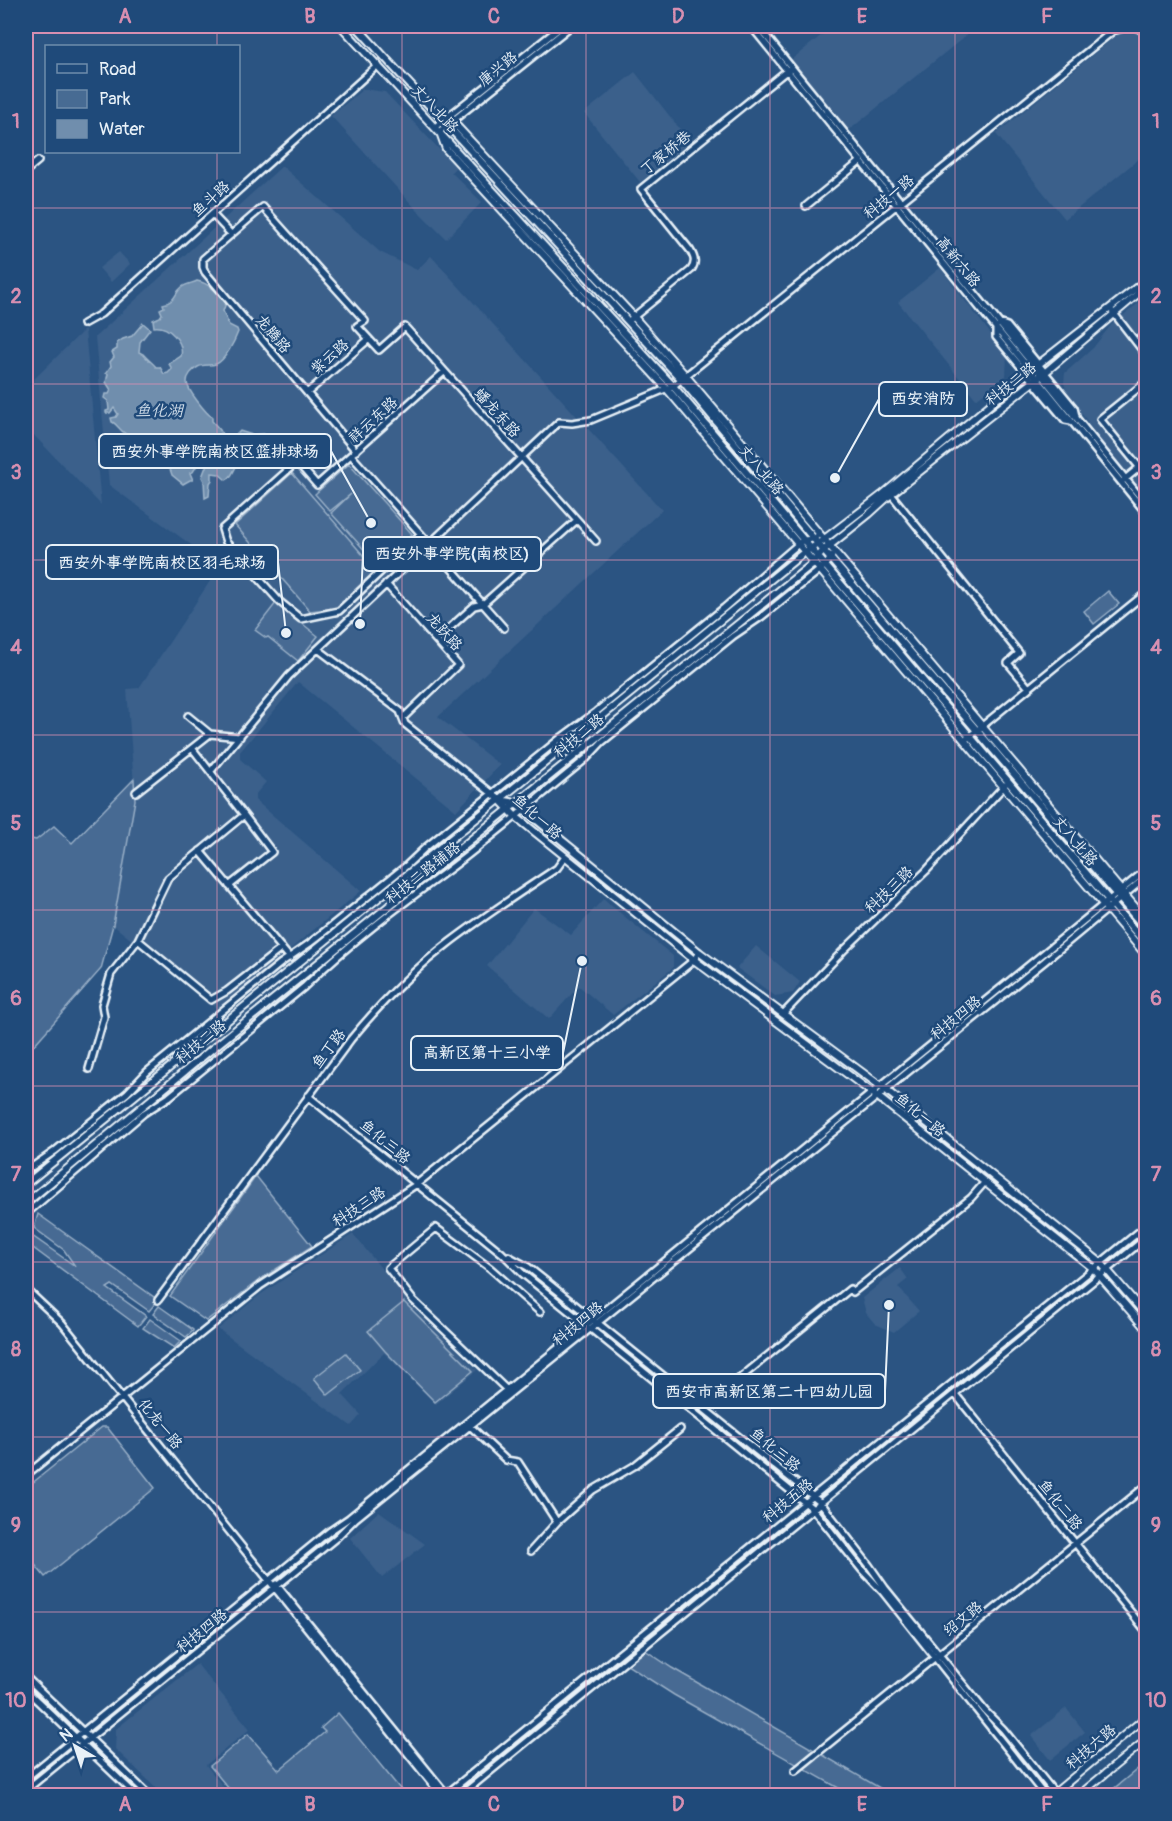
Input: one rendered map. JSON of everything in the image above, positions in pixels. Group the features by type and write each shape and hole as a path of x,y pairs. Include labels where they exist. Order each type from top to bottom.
{"main road":[{"name":"丈八北路","path":"341,26 670,387 1109,905 1146,944"},
{"name":"丈八北路","path":"356,26 448,122 684,378 818,539 824,550 833,555 980,728 1121,895 1146,929"},
{"name":"科技二路","path":"26,1203 507,809 817,560 824,550 891,494 1039,377 1146,280"},
{"name":"科技二路","path":"26,1185 808,550 818,539 882,495 1033,369 1146,287"},
{"path":"818,539 830,546 833,555"},
{"name":"鱼化一路","path":"499,800 516,803 699,952 883,1088 1101,1263 1146,1315"},
{"name":"鱼化一路","path":"499,800 515,816 694,960 875,1095 1094,1269 1146,1329"},
{"path":"1121,895 1146,920"},
{"path":"1109,905 1146,955"},
{"name":"科技六路","path":"1054,1795 1146,1717"},
{"name":"科技六路","path":"1078,1796 1146,1740"}],"street":[{"name":"唐兴路","path":"448,122 562,26"},
{"name":"唐兴路","path":"437,129 571,26"},
{"name":"高新六路","path":"751,26 789,68 1074,420 1146,504"},
{"name":"高新六路","path":"758,26 861,160 899,204"},
{"name":"科技一路","path":"211,771 289,676 559,422 573,423 591,420 670,387 684,378 1117,26"},
{"path":"1112,32 1133,26 1141,28 1146,35"},
{"name":"鱼斗路","path":"83,324 101,314 378,65"},
{"name":"丁家桥巷","path":"631,319 690,270 695,261 690,250 641,189 789,68"},
{"path":"806,206 861,160"},
{"path":"26,171 38,161"},
{"name":"龙腾路","path":"369,339 357,326 365,321 263,207 203,259 202,267 205,272 307,393 429,544 504,628"},
{"path":"212,214 231,234"},
{"path":"1112,311 1146,355"},
{"path":"998,325 996,337 1033,369 1065,420 1074,420"},
{"name":"蟠龙东路","path":"369,339 379,350 405,327 596,541"},
{"name":"紫云路","path":"307,393 369,339"},
{"name":"祥云东路","path":"421,534 339,611 301,620 280,602 226,542 222,529 297,462 317,484 444,372"},
{"path":"1140,468 1101,419 1146,382"},
{"path":"1124,481 1146,462"},
{"name":"高新六路","path":"1124,481 1146,513"},
{"path":"891,494 1020,653 1008,663 1029,688"},
{"path":"435,640 474,606 483,604 577,520"},
{"path":"801,542 818,539"},
{"name":"科技二路辅路","path":"26,1171 55,1151 127,1093 147,1072 406,866 562,736 605,705 801,542"},
{"name":"科技二路辅路","path":"26,1214 144,1113 169,1096 304,987 333,960 515,816 724,643 761,617 823,567 833,555"},
{"name":"龙跃路","path":"386,584 459,665 403,718"},
{"path":"967,738 1146,593"},
{"path":"318,649 400,711 405,724 499,800"},
{"path":"188,716 210,734 240,737"},
{"path":"136,792 210,734"},
{"path":"192,748 272,852 229,886"},
{"name":"科技三路","path":"783,1014 843,951 926,871 1006,784"},
{"path":"89,1069 104,1017 102,1005 111,974 138,940 168,878 244,815"},
{"path":"200,851 290,958"},
{"name":"鱼丁路","path":"158,1300 308,1096 367,1020 404,981 448,943 557,868 565,857"},
{"name":"科技四路","path":"1121,895 1146,870"},
{"name":"科技四路","path":"26,1790 337,1537 356,1518 596,1321 1146,877"},
{"path":"138,940 211,1000 227,991 282,948"},
{"name":"科技三路","path":"26,1475 260,1287 417,1184 694,960 699,952"},
{"name":"鱼化三路","path":"308,1096 502,1252 522,1273 806,1502 1054,1795"},
{"path":"724,1390 850,1289 853,1292 971,1198 985,1182"},
{"name":"科技五路","path":"445,1795 1146,1226"},
{"path":"507,1390 414,1300 388,1268 436,1228 490,1268 540,1312"},
{"path":"1138,1233 1145,1239"},
{"name":"科技五路","path":"460,1796 1145,1239"},
{"name":"鱼化三路","path":"502,1252 528,1267 821,1503 1045,1796"},
{"name":"化龙一路","path":"26,1289 62,1323 445,1795"},
{"name":"科技四路","path":"26,1778 330,1531 590,1327"},
{"name":"鱼化二路","path":"955,1394 1146,1631"},
{"path":"470,1426 506,1460 518,1462 557,1522"},
{"path":"531,1551 557,1522 592,1490 634,1466 680,1429"},
{"path":"849,1467 855,1475"},
{"name":"绍文路","path":"795,1771 1146,1486"},
{"path":"768,1533 774,1541"},
{"path":"289,1564 294,1571"},
{"path":"242,1602 248,1609"},
{"path":"26,1677 150,1796"},
{"path":"26,1690 137,1796"},
{"path":"102,1716 108,1723"},
{"path":"58,1752 63,1759"}],"shaded area":[{"path":"833,26 978,26 848,131 791,60"},
{"path":"1136,30 1146,42 1146,153 1065,219 996,134 1122,31"},
{"path":"635,72 690,142 640,182 584,113"},
{"path":"363,89 385,92 456,167 451,172 482,202 446,239 331,116"},
{"path":"282,166 380,252 417,270 431,256 662,510 438,717 500,765 456,811 298,682 240,752 240,759 266,782 255,795 255,800 361,891 217,1009 113,925 135,800 127,689 139,688 220,566 109,485 95,337"},
{"path":"119,252 130,264 111,282 99,268"},
{"path":"940,268 1007,355 1006,376 976,399 898,302"},
{"path":"1146,297 1146,497 1100,440 1067,392 1064,383 1065,373 1093,348 1111,325"},
{"path":"85,329 101,505 26,427 26,387"},
{"path":"603,899 673,956 673,968 613,1015 579,986 549,1019 487,966 534,908 571,935"},
{"path":"756,946 800,982 793,993 775,996 737,968"},
{"path":"353,1234 407,1302 477,1370 436,1404 384,1353 342,1394 361,1415 351,1426 218,1329 261,1294"},
{"path":"900,1268 908,1279 898,1287 919,1311 894,1332 875,1324 866,1313 862,1298"},
{"path":"379,1511 425,1544 382,1578 350,1538"},
{"path":"197,1664 250,1729 206,1765 230,1795 164,1795 115,1749 116,1729"},
{"path":"1066,1708 1085,1732 1050,1760 1031,1736"}],"green space":[{"path":"349,464 412,534 378,565 331,513 351,494 330,511 315,494"},
{"path":"292,473 376,570 336,608 310,611 235,525"},
{"path":"1108,591 1119,604 1094,624 1084,611"},
{"path":"276,603 318,636 298,661 268,637 266,638 255,630"},
{"path":"134,779 135,800 113,925 101,969 26,1054 26,838 36,840 54,826 72,843"},
{"path":"256,1176 312,1246 259,1280 206,1321 170,1296"},
{"path":"38,1214 158,1300 149,1311 112,1285 107,1288 146,1316 138,1326 29,1245 32,1236 75,1266 64,1250 34,1228"},
{"path":"404,1302 473,1371 435,1402 368,1331"},
{"path":"159,1306 193,1331 186,1337 153,1314"},
{"path":"150,1319 181,1341 174,1348 143,1328"},
{"path":"346,1353 360,1370 328,1395 314,1378"},
{"path":"102,1427 107,1427 155,1488 45,1577 26,1554 26,1488"},
{"path":"645,1650 672,1668 892,1795 851,1795 674,1695 627,1665"},
{"path":"338,1713 405,1795 234,1795 210,1766 248,1734 279,1770 325,1732 321,1728"},
{"path":"1146,1762 1146,1795 1106,1795"}],"water":[{"name":"鱼化湖","path":"197,281 209,286 226,303 223,311 229,325 238,332 223,359 216,364 200,366 190,373 188,386 197,401 212,417 212,421 220,430 225,441 240,431 252,435 263,434 257,441 242,448 241,461 229,479 226,480 219,474 212,473 209,496 205,498 202,477 207,464 223,451 220,443 213,441 212,450 208,455 202,457 190,473 193,480 183,484 166,467 165,451 156,454 150,449 145,449 112,422 111,418 118,414 114,408 110,413 106,413 109,410 108,401 104,398 105,394 109,394 111,390 106,382 108,374 106,373 114,357 112,352 117,349 117,343 132,336 143,323 150,329 140,342 139,352 156,367 160,367 164,374 172,369 169,364 181,356 180,345 170,332 154,327 153,320 160,317 163,304 173,299 182,287"}],"place":[{"name":"西安消防","path":"835,478"},
{"name":"西安外事学院南校区篮排球场","path":"371,523"},
{"name":"西安外事学院(南校区)","path":"360,624"},
{"name":"西安外事学院南校区羽毛球场","path":"286,633"},
{"name":"高新区第十三小学","path":"582,961"},
{"name":"西安市高新区第二十四幼儿园","path":"889,1305"}]}
